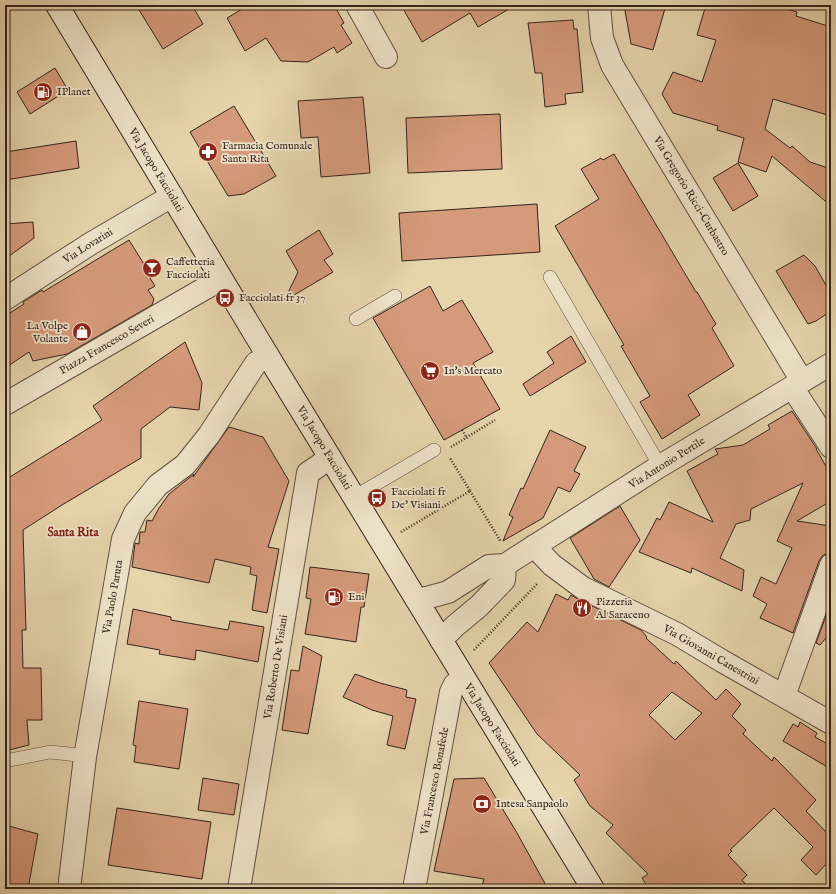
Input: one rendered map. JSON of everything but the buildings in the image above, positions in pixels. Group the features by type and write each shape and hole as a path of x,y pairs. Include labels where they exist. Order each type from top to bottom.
{"street":[{"name":"Via Jacopo Facciolati","path":"57,5 354,498 442,640 463,678 528,781 593,889"},
{"path":"357,5 386,58"},
{"name":"Via Gregorio Ricci-Curbastro","path":"599,5 602,38 612,65 797,384 831,447"},
{"name":"Via Lovarini","path":"5,299 90,244 172,196"},
{"name":"Piazza Francesco Severi","path":"5,404 209,286"},
{"name":"Via Paolo Paruta","path":"69,889 85,756 123,539 135,513 158,485 185,465 209,435 256,363 268,356"},
{"name":"Via Antonio Pertile","path":"417,600 448,592 505,556 534,546 660,466 831,364"},
{"name":"Via Roberto De Visiani","path":"239,889 308,473 330,458"},
{"name":"Via Giovanni Canestrini","path":"534,546 552,565 583,588 677,634 831,723"},
{"path":"442,640 455,626 479,606 504,580 505,556"},
{"path":"784,696 831,565"},
{"name":"Via Antonio Pertile","path":"428,618 448,592"},
{"name":"Via Francesco Bonafede","path":"414,889 451,692 454,684 463,678"}],"lane":[{"path":"550,277 660,466"},
{"path":"356,320 395,296"},
{"path":"354,498 440,450"},
{"path":"5,761 50,752 78,755"}],"path":[{"path":"440,450 466,438 496,420"},
{"path":"462,430 466,438"},
{"path":"450,458 470,491 505,556"},
{"path":"399,532 470,491"},
{"path":"472,655 474,650 494,628 534,589 552,565"}],"place":[{"name":"IPlanet","path":"43,92"},
{"name":"Farmacia Comunale Santa Rita","path":"208,152"},
{"name":"Caffetteria Facciolati","path":"152,268"},
{"name":"Facciolati fr 37","path":"225,298"},
{"name":"La Volpe Volante","path":"82,332"},
{"name":"In's Mercato","path":"430,371"},
{"name":"Facciolati fr De' Visiani","path":"377,498"},
{"name":"Eni","path":"334,597"},
{"name":"Pizzeria Al Saraceno","path":"582,608"},
{"name":"Intesa Sanpaolo","path":"482,804"}],"district":[{"name":"Santa Rita","path":"73,532"}]}
